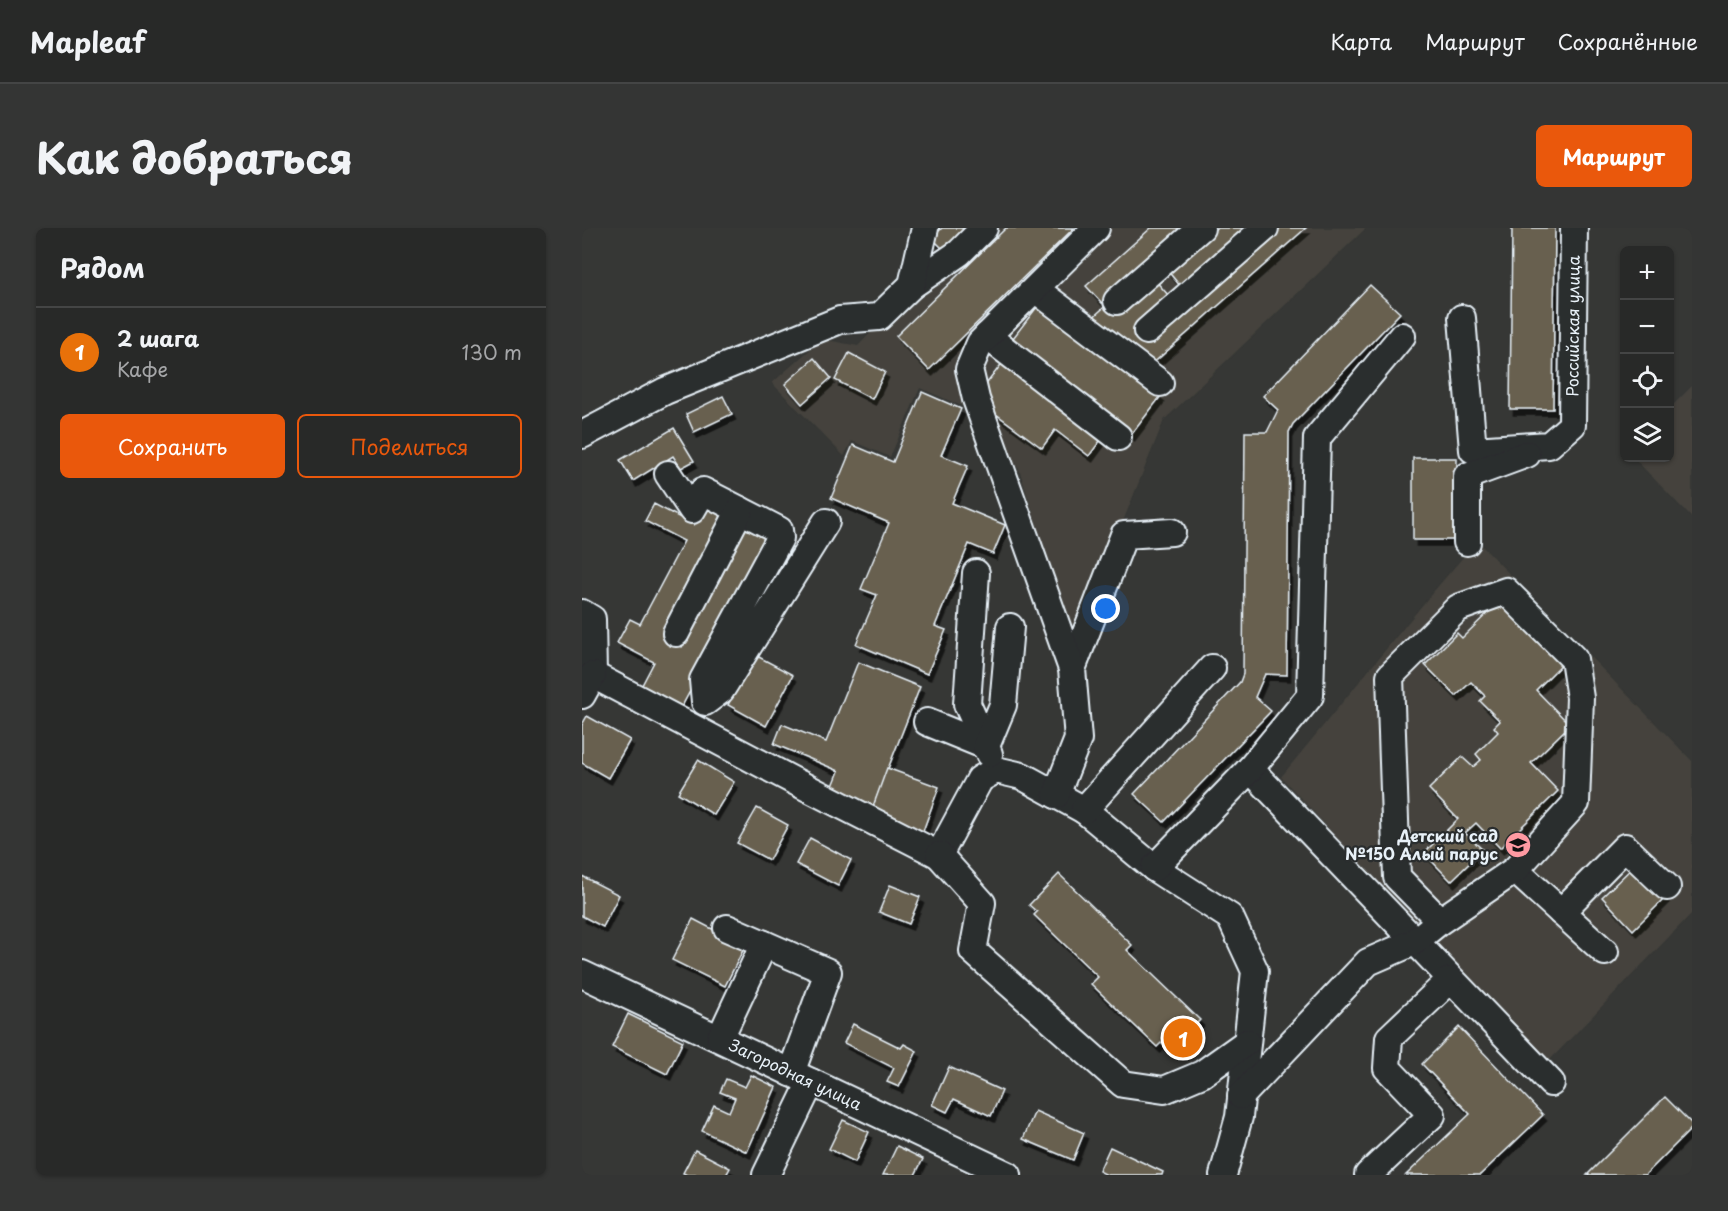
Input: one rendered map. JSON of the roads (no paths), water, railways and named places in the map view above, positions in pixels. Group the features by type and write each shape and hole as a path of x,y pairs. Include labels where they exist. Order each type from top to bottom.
{"street":[{"path":"912,285 926,228"},
{"path":"582,435 665,391 840,320 879,317 912,285 958,253 984,228"},
{"path":"1056,795 1078,739 1072,669 976,399 969,369 980,343 1096,228"},
{"path":"1118,301 1201,228"},
{"path":"1147,331 1265,228"},
{"name":"Российская улица","path":"1549,445 1572,425 1574,228"},
{"path":"1035,289 1160,383"},
{"path":"1462,318 1473,450 1549,445"},
{"path":"987,336 1118,437"},
{"path":"1154,868 1250,769 1310,696 1317,438 1402,336"},
{"path":"1467,542 1467,476 1549,445"},
{"path":"669,474 692,510 703,491 779,530 780,538 703,680 705,702"},
{"path":"676,633 741,510"},
{"path":"691,727 705,702 721,690 826,522"},
{"path":"1072,669 1124,535 1172,532"},
{"path":"976,573 967,704 996,770"},
{"path":"1241,1096 1368,963 1414,942 1440,921 1515,870 1576,803 1580,698 1574,659 1506,591 1458,608 1390,676 1397,877 1440,921"},
{"path":"582,613 592,619 588,685 691,727 939,855 982,903 973,951 1124,1084 1164,1090 1202,1074 1247,1042"},
{"path":"986,746 1003,705 1010,627"},
{"path":"1084,810 1212,668"},
{"path":"927,722 986,746"},
{"path":"1250,769 1450,981 1551,1083"},
{"path":"939,855 980,779 996,770 1022,776 1084,810 1154,868 1230,917 1255,971 1239,1117 1223,1175"},
{"path":"1561,912 1625,847 1667,887"},
{"path":"1515,870 1605,952"},
{"path":"727,928 828,972 801,1078 766,1175"},
{"path":"720,1038 764,944"},
{"name":"Загородная улица","path":"582,974 1008,1175"},
{"path":"1368,1175 1432,1115 1387,1068 1389,1038 1450,981"}],"place":[{"name":"Детский сад №150 Алый парус","path":"1518,845"},
{"name":"2 шага","path":"1183,1038"}]}
